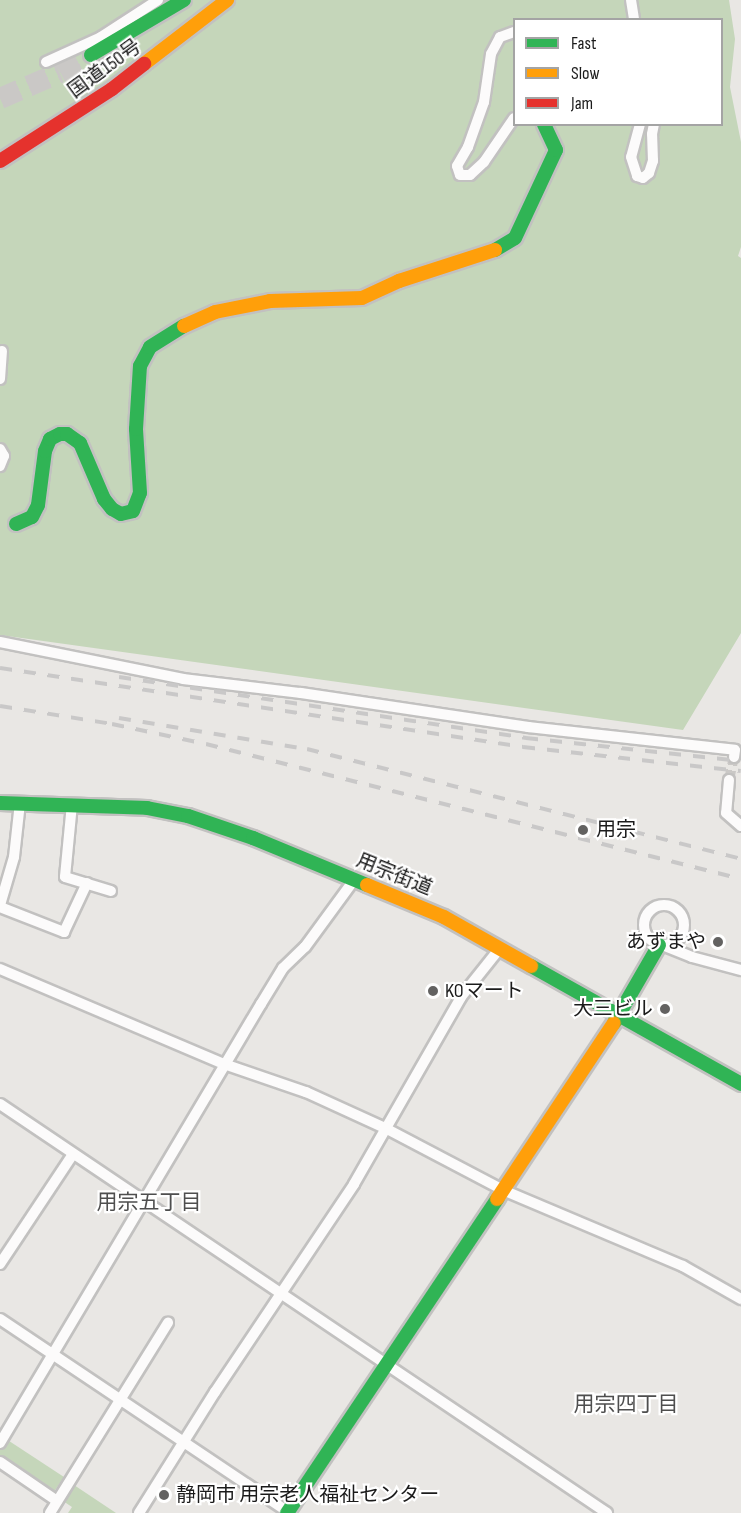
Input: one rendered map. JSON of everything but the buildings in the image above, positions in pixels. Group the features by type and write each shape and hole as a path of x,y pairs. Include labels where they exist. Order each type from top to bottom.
{"main road":[{"name":"国道150号","path":"91,55 184,0"},
{"name":"国道150号","path":"0,161 112,89 226,0"},
{"path":"16,524 32,517 38,506 45,451 50,439 60,434 67,434 80,443 104,499 112,509 121,514 133,511 140,493 136,429 140,366 150,347 168,334 215,312 270,301 362,298 399,281 500,249 515,238 556,150 545,126"},
{"name":"用宗街道","path":"0,803 147,808 188,816 253,838 444,916 741,1084"},
{"path":"288,1513 620,1015 662,945"}],"street":[{"path":"46,62 101,36 158,0"},
{"path":"631,0 634,18"},
{"path":"513,32 500,37 491,54 484,102 468,147 457,166 460,175 470,175 484,162 513,119"},
{"path":"639,126 631,157 637,176 643,178 649,173 653,161 654,126"},
{"path":"0,379 2,351"},
{"path":"0,449 4,456 0,466"},
{"path":"0,642 183,679 301,693 528,727 737,753"},
{"path":"729,780 726,813 741,826"},
{"path":"20,803 14,856 0,906 64,932 87,883"},
{"path":"72,804 65,877 111,891"},
{"path":"0,1443 283,968 305,947 354,880"},
{"path":"662,945 692,957 741,970"},
{"path":"139,1513 215,1392 354,1184 460,997 500,948"},
{"path":"0,969 224,1064 306,1092 385,1128 503,1190 683,1266 741,1299"},
{"path":"0,1104 607,1513"},
{"path":"0,1264 73,1154"},
{"path":"0,1319 288,1513"},
{"path":"50,1513 168,1323"},
{"path":"0,1462 57,1500"}],"green space":[{"path":"0,0 729,0 735,39 730,87 741,142 741,247 738,256 741,258 741,633 683,730 0,635"},
{"path":"0,1435 64,1477 49,1499 0,1467"},
{"path":"74,1485 116,1513 68,1513 72,1507 63,1501"}],"tunnel":[{"path":"0,98 60,72 91,55"},
{"path":"729,780 734,757"}],"railway":[{"path":"0,668 523,747 741,771"},
{"path":"119,677 526,738 741,761"},
{"path":"0,706 112,724 206,744 741,879"},
{"path":"119,718 307,749 741,859"}],"traffic: fast":[{"path":"91,55 184,0"},
{"path":"495,250 515,238 556,150 545,126"},
{"path":"16,524 32,517 38,505 45,451 50,439 60,434 67,434 80,443 104,499 112,509 121,514 133,511 140,493 136,429 140,366 150,347 184,326"},
{"path":"0,803 147,808 188,816 253,838 367,885"},
{"path":"614,1023 659,945"},
{"path":"531,966 741,1084"},
{"path":"287,1513 497,1199"}],"traffic: slow":[{"path":"144,64 227,0"},
{"path":"184,326 215,312 270,301 362,298 399,281 495,250"},
{"path":"367,885 444,917 531,966"},
{"path":"497,1199 614,1023"}],"traffic: jam":[{"path":"0,161 112,89 144,64"}],"place":[{"name":"用宗","path":"583,830"},
{"name":"あずまや","path":"718,942"},
{"name":"KOマート","path":"433,991"},
{"name":"大三ビル","path":"665,1009"},
{"name":"静岡市 用宗老人福祉センター","path":"164,1495"}],"district":[{"name":"用宗五丁目","path":"149,1203"},
{"name":"用宗四丁目","path":"626,1405"}]}
